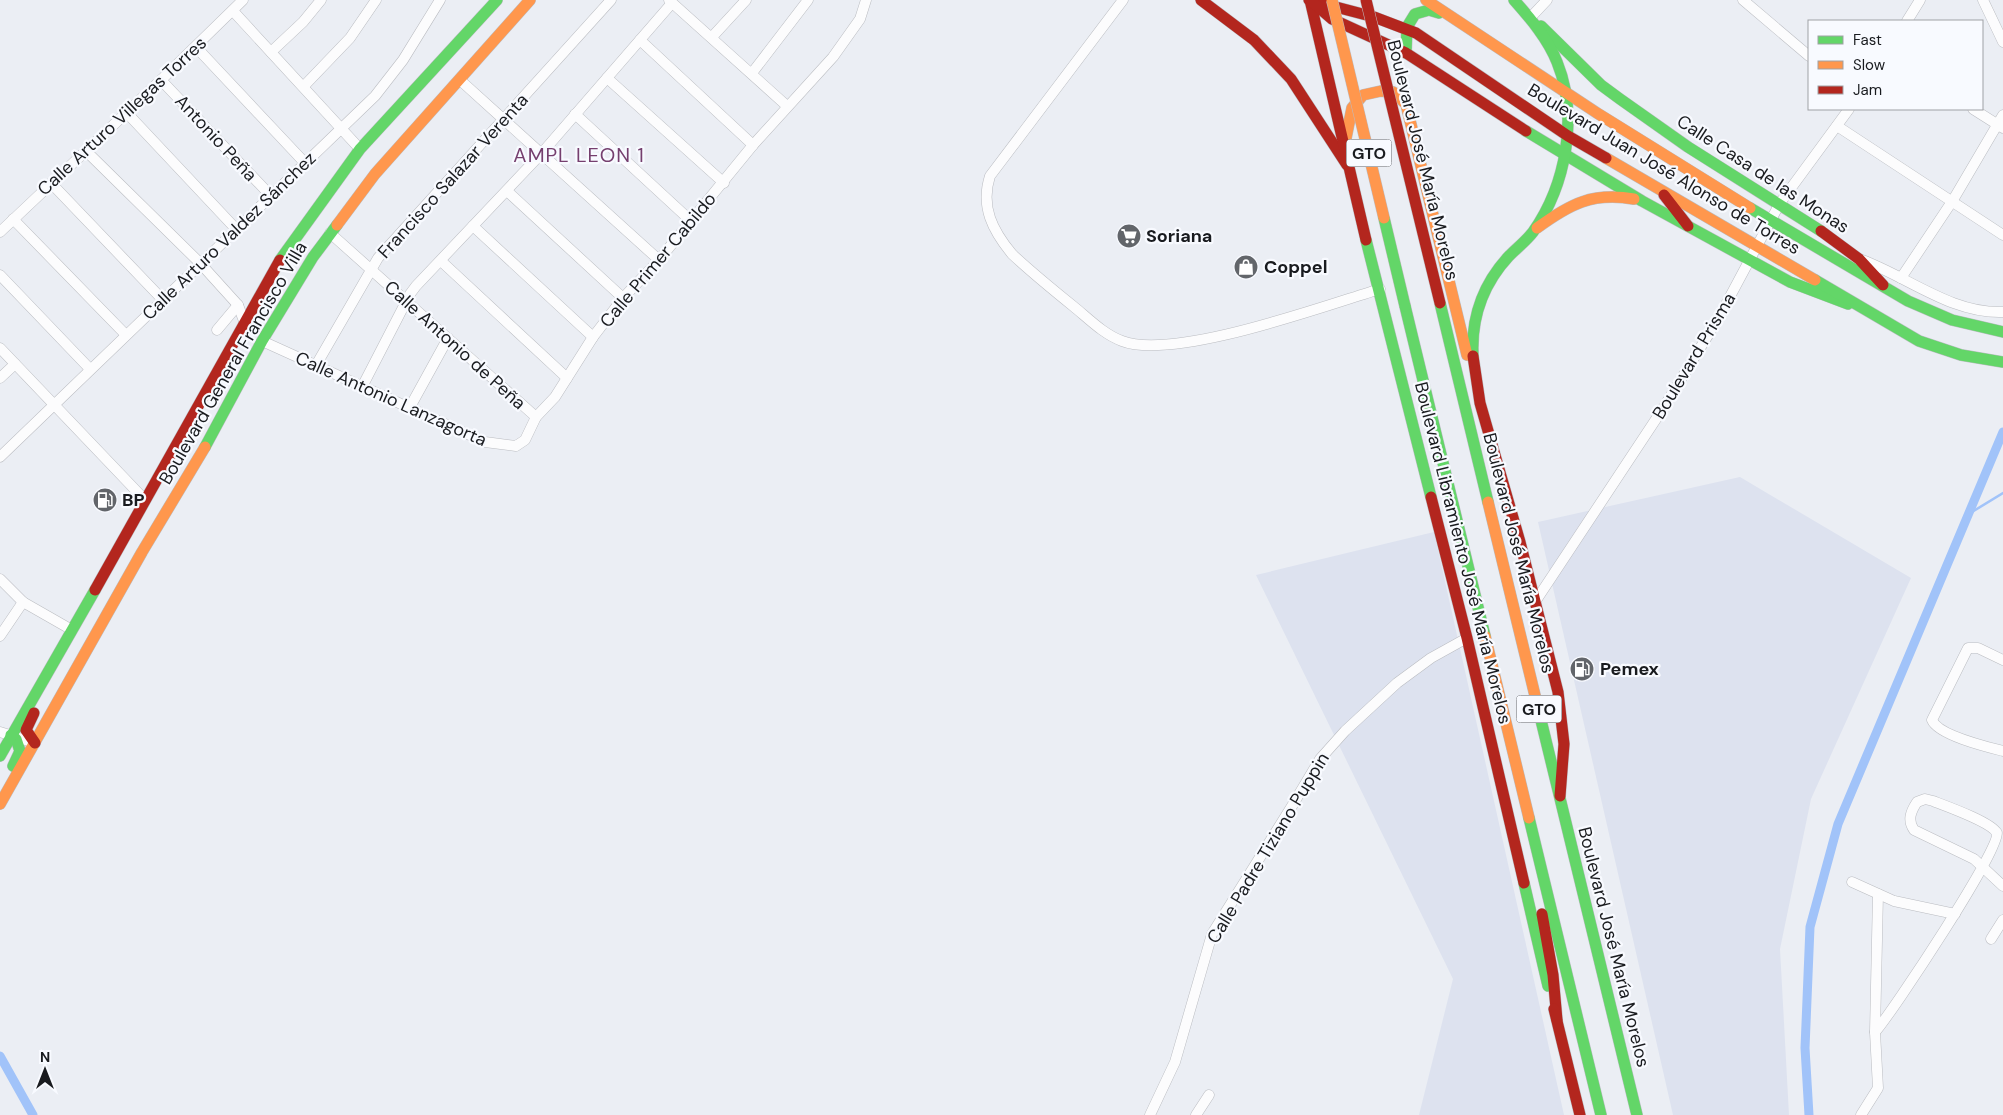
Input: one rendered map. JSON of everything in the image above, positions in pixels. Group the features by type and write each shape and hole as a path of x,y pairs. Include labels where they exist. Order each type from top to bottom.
{"main road":[{"name":"Boulevard General Francisco Villa","path":"0,756 6,734 54,662 244,321 300,230 360,148 496,0"},
{"name":"Boulevard General Francisco Villa","path":"0,804 142,552 211,437 262,341 330,233 399,145 460,80 530,0"},
{"path":"1201,0 1254,40 1291,79 1347,165"},
{"name":"Boulevard Libramiento José María Morelos","path":"1310,0 1347,165 1467,638 1580,1115"},
{"path":"1310,0 1332,19 1406,53 1565,155 1642,201 1790,282 1867,311"},
{"name":"Boulevard Juan José Alonso de Torres","path":"1310,0 1374,17 1405,28 1568,136 1919,341 1961,355 2003,362"},
{"name":"GTO","path":"1332,0 1601,1115"},
{"name":"Boulevard José María Morelos","path":"1366,0 1637,1115"},
{"name":"Boulevard Juan José Alonso de Torres","path":"1426,0 1565,92 1733,199 1887,291 1933,315 1963,324 2003,332"},
{"path":"1514,0 1530,18 1558,63 1565,92 1568,136 1565,155 1553,192 1533,232"},
{"path":"1406,53 1405,28 1416,12 1433,10 1492,49 1513,58"},
{"name":"Calle Casa de las Monas","path":"1530,18 1551,34 1601,85 1635,110 1688,147 1780,203 1859,259"},
{"path":"1347,165 1346,125 1348,113 1354,102 1373,91 1393,92 1406,104 1409,114 1474,380 1535,602 1565,737 1565,768 1560,796"},
{"path":"1659,188 1688,226"},
{"path":"1474,380 1474,325 1484,289 1494,272 1533,232 1569,206 1582,200 1608,195 1642,201"},
{"path":"1859,259 1878,278 1887,291"},
{"path":"35,743 27,733 27,727 56,676 57,666 54,662"},
{"path":"0,788 20,753 18,744 6,734"},
{"path":"1530,821 1534,871 1554,975 1557,1020"}],"street":[{"name":"Calle Arturo Villegas Torres","path":"0,232 196,47 243,0"},
{"path":"270,52 303,22 321,0"},
{"path":"304,86 344,45 376,0"},
{"name":"Calle Arturo Valdez Sánchez","path":"0,457 55,405 125,334 375,96 389,79 440,0"},
{"name":"Francisco Salazar Verenta","path":"316,367 370,269 611,0"},
{"path":"712,37 746,0"},
{"path":"752,73 808,0"},
{"name":"Calle Primer Cabildo","path":"536,417 555,397 593,337 624,298 724,183 753,145 833,57 860,19 866,0"},
{"path":"1123,0 990,176 986,188 987,214 1002,242 1012,254 1094,324 1114,338 1138,346 1173,344 1236,332 1380,289"},
{"path":"1530,18 1547,0"},
{"path":"1743,0 1808,55"},
{"path":"1908,20 1920,0"},
{"path":"1984,0 2003,42"},
{"path":"362,387 406,300 416,286 541,154 640,40 670,1 787,106"},
{"path":"233,11 360,148"},
{"path":"640,40 753,145"},
{"path":"196,47 305,163"},
{"path":"606,78 724,183"},
{"name":"Antonio Peña","path":"161,80 271,196"},
{"path":"460,80 659,260"},
{"path":"1975,110 2000,126"},
{"path":"126,112 236,229"},
{"name":"Boulevard Prisma","path":"1535,602 1662,410 1751,260 1780,203 1837,126 1844,112"},
{"path":"575,114 691,221"},
{"path":"1901,278 2000,126 2003,115"},
{"path":"1837,126 2003,235"},
{"path":"86,150 200,263 238,305 244,321"},
{"path":"52,183 162,299"},
{"path":"506,190 624,298"},
{"path":"13,219 125,334"},
{"path":"473,226 593,337"},
{"name":"Calle Antonio de Peña","path":"330,233 536,417"},
{"name":"Calle Casa de las Monas","path":"1859,259 1882,267 1918,288 1958,303 1991,312 2003,312"},
{"path":"441,261 567,378"},
{"path":"0,275 90,369"},
{"path":"217,330 238,305"},
{"path":"410,407 448,338"},
{"name":"Calle Antonio Lanzagorta","path":"262,341 476,438 497,445 516,446 525,440 536,417"},
{"path":"0,348 145,500"},
{"path":"0,378 16,364"},
{"path":"0,579 23,602 72,630"},
{"path":"0,636 23,602"},
{"name":"Calle Padre Tiziano Puppin","path":"1150,1115 1175,1062 1212,934 1320,759 1345,730 1397,683 1431,658 1467,638"},
{"path":"2003,660 1978,648 1968,648 1932,720 1937,727 1954,735 2003,751"},
{"path":"6,734 35,743"},
{"path":"1876,1032 1900,1000 1955,914 1983,866 1997,842 1999,837 1994,829 1933,801 1925,799 1917,802 1910,816 1914,830 1974,858 1983,866 2003,886"},
{"path":"1852,882 1901,903 1955,914"},
{"path":"1861,1115 1878,1088 1876,1032 1878,894"},
{"path":"1991,939 2003,920"},
{"path":"1196,1115 1209,1095"}],"shaded area":[{"path":"1740,477 1911,578 1811,799 1780,949 1789,1115 1673,1115 1538,522"},
{"path":"1434,532 1564,1115 1419,1115 1453,979 1256,575"}],"waterway":[{"path":"1809,1115 1805,1048 1810,927 1838,824 2003,432"},
{"path":"1967,515 2003,493"},
{"path":"0,1056 33,1115"}],"traffic: fast":[{"path":"280,260 360,149 497,0"},
{"path":"1473,356 1474,328 1480,302 1492,278 1509,256 1533,232 1544,213 1554,193 1566,150 1567,105 1564,83 1557,62 1544,37 1514,0"},
{"path":"1406,53 1407,27 1415,14 1429,10 1439,13"},
{"path":"1541,26 1601,85 1620,99 1688,147 1821,231"},
{"path":"1526,131 1642,201 1790,282 1848,304"},
{"path":"1750,208 1908,301 1952,320 2003,332"},
{"path":"1384,218 1405,306"},
{"path":"205,447 262,341 313,257 337,225"},
{"path":"1366,240 1431,497"},
{"path":"1815,280 1919,341 1961,355 2003,362"},
{"path":"1440,303 1488,502"},
{"path":"1405,306 1485,636"},
{"path":"0,756 95,590"},
{"path":"1539,712 1637,1115"},
{"path":"11,735 16,739 20,751 13,766"},
{"path":"1529,818 1601,1115"},
{"path":"1524,883 1548,986"}],"traffic: slow":[{"path":"337,225 375,174 530,0"},
{"path":"1332,0 1384,218"},
{"path":"1426,0 1597,113 1750,208"},
{"path":"1346,138 1352,108 1363,95 1381,91 1393,92 1406,104 1467,355"},
{"path":"1606,158 1815,280"},
{"path":"1537,228 1560,212 1582,202 1606,197 1634,199"},
{"path":"0,804 142,552 205,447"},
{"path":"1488,502 1539,712"},
{"path":"1485,636 1529,818"}],"traffic: jam":[{"path":"1201,0 1254,40 1291,79 1347,165"},
{"path":"1309,0 1374,17 1416,33 1568,136 1606,158"},
{"path":"1310,0 1366,240"},
{"path":"1310,0 1332,19 1406,53 1526,131"},
{"path":"1366,0 1440,303"},
{"path":"1664,195 1688,226"},
{"path":"1821,231 1859,259 1883,285"},
{"path":"95,590 280,260"},
{"path":"1473,356 1480,403 1520,542 1558,692 1564,744 1560,796"},
{"path":"1431,497 1467,638 1524,883"},
{"path":"34,713 26,730 35,743"},
{"path":"1542,914 1553,975 1557,1020"},
{"path":"1554,1009 1580,1115"}],"place":[{"name":"Soriana","path":"1129,236"},
{"name":"Coppel","path":"1246,267"},
{"name":"BP","path":"105,500"},
{"name":"Pemex","path":"1582,669"}],"district":[{"name":"AMPL LEON 1","path":"579,155"}]}
